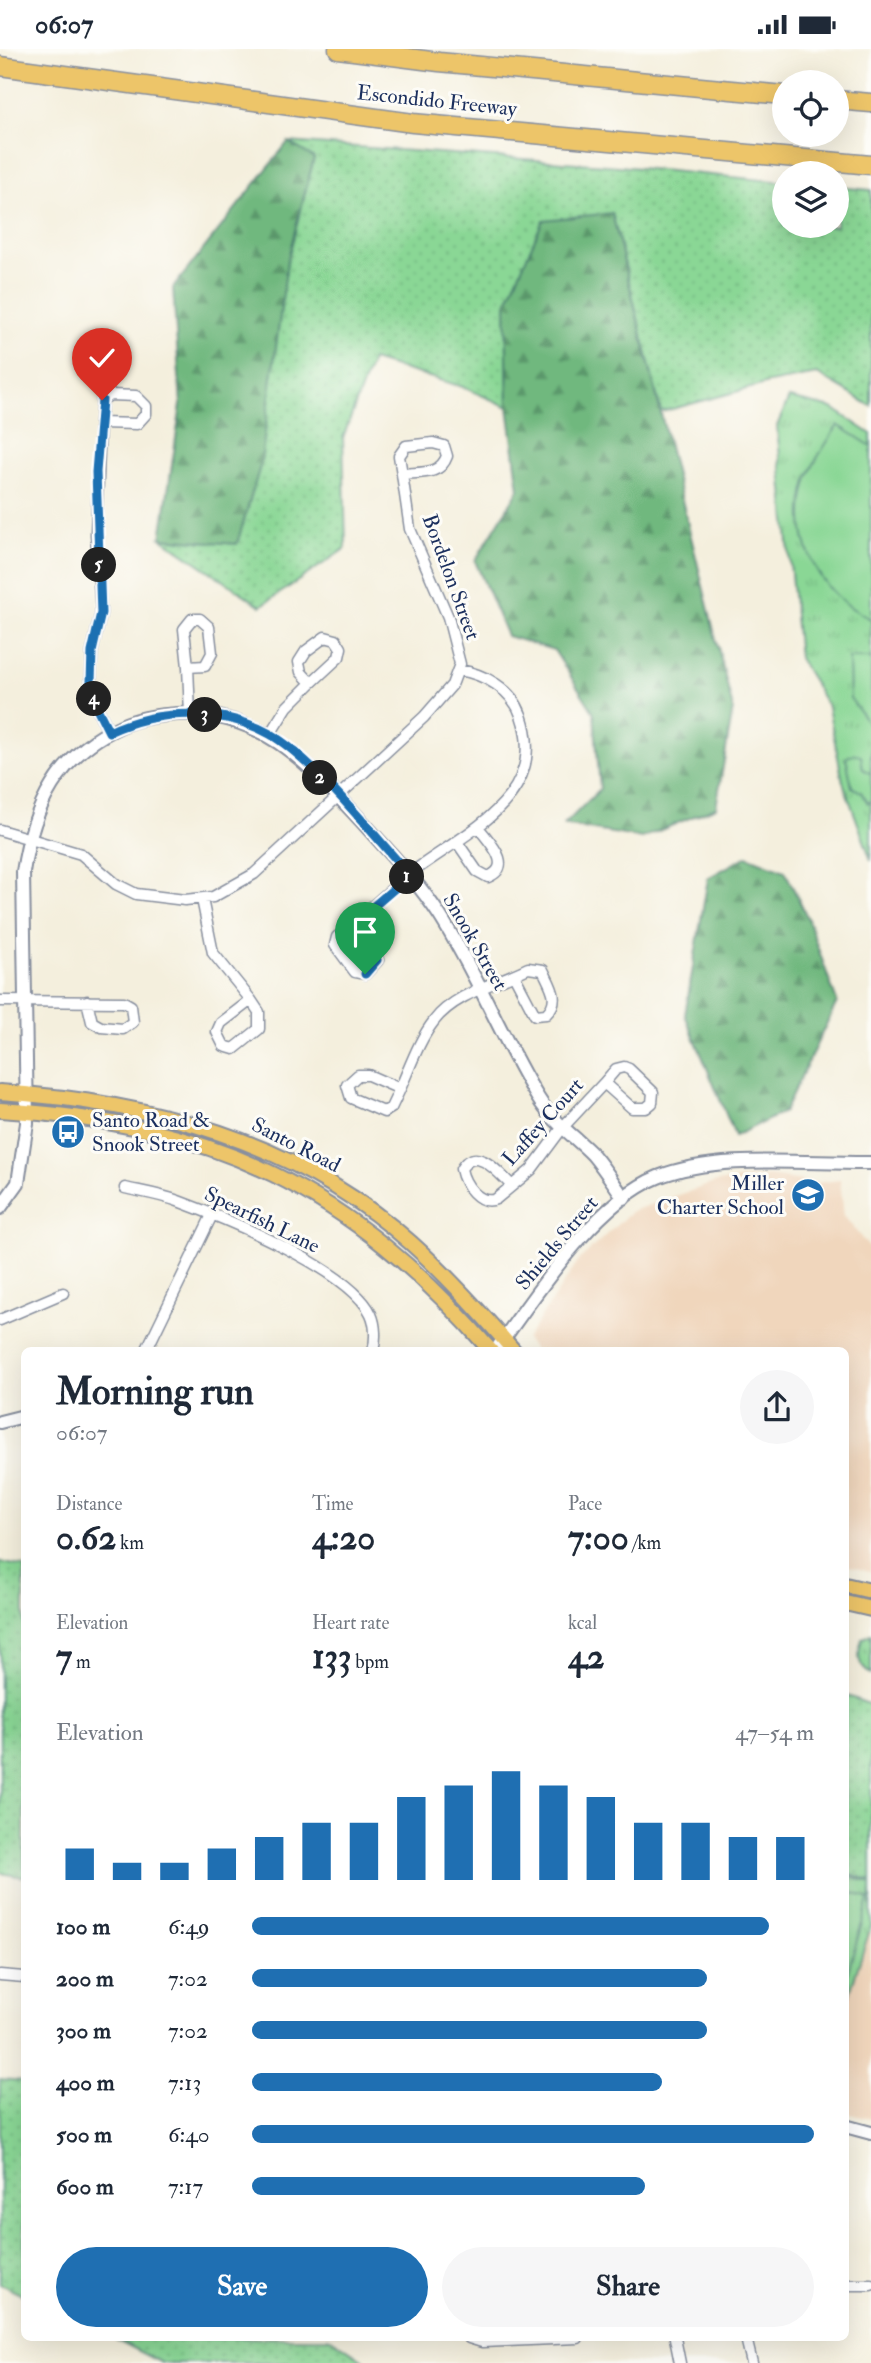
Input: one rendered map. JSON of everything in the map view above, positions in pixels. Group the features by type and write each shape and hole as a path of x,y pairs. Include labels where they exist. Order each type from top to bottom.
{"highway":[{"name":"Escondido Freeway","path":"338,49 439,62 772,94"},
{"path":"390,49 439,62"},
{"name":"Escondido Freeway","path":"0,68 29,69 413,123 871,165"},
{"path":"849,101 871,103"}],"main road":[{"name":"Santo Road","path":"0,1092 75,1098 165,1114 272,1153 331,1184 411,1243 511,1347"},
{"name":"Santo Road","path":"0,1110 74,1115 162,1132 261,1167 321,1199 399,1255 489,1347"},
{"path":"849,1586 871,1591"},
{"path":"849,1604 871,1609"}],"street":[{"path":"100,423 137,424 146,414 146,406 136,396 110,395 102,400 100,423 96,534 101,613 92,652 91,681 96,706 109,732"},
{"name":"Bordelon Street","path":"0,830 80,854 116,884 136,894 160,899 202,899 237,886 254,874 444,697 459,670 456,639 410,529 399,456 406,446 433,443 444,446 447,456 438,470 402,474"},
{"path":"188,667 205,666 212,653 209,627 200,619 192,619 184,629 190,714"},
{"path":"270,734 287,707 339,657 341,648 335,640 318,639 299,662 301,672 311,683"},
{"path":"353,924 375,952 377,960 365,974 355,972 335,945 337,937 410,875 478,827 506,801 522,775 527,758 528,734 518,707 504,690 483,676 459,670"},
{"name":"Snook Street","path":"0,1208 18,1183 22,1166 27,1111 23,872 37,810 56,779 80,752 109,732 128,723 190,714 233,720 270,734 339,797 410,875 439,914 548,1113 594,1157 624,1198"},
{"path":"457,842 477,871 488,877 496,874 501,859 478,827"},
{"path":"202,899 213,953 251,1000 259,1012 259,1029 234,1049 223,1046 216,1032 222,1023 251,1000"},
{"path":"400,1089 368,1075 358,1075 347,1085 351,1098 384,1112 391,1108 435,1019 452,1004 528,968 543,970 555,997 553,1007 546,1014 535,1015 514,975"},
{"path":"0,1001 124,1002 131,1006 133,1022 123,1029 101,1027 92,1022 88,1002"},
{"name":"Laffey Court","path":"511,1185 488,1162 477,1158 465,1162 461,1169 463,1178 480,1199 490,1202 496,1199 539,1161 564,1127 616,1069 629,1069 653,1092 652,1103 646,1108 632,1108 604,1083"},
{"name":"Shields Street","path":"497,1347 586,1232 624,1198 658,1178 699,1168 735,1164 871,1163"},
{"name":"Spearfish Lane","path":"125,1188 176,1200 292,1251 353,1294 372,1315 375,1330 373,1347"},
{"path":"148,1347 212,1215"},
{"path":"0,1320 63,1293"},
{"path":"0,1422 21,1417"},
{"path":"0,1975 21,1977"},
{"path":"849,2127 871,2133"},
{"path":"849,2285 871,2285"},
{"path":"479,2341 506,2341"},
{"path":"676,2341 680,2363"},
{"path":"747,2341 752,2363"}],"shaded area":[{"path":"769,1176 815,1183 840,1180 844,1216 871,1250 871,1572 849,1566 849,1347 532,1347 526,1339 580,1259 632,1211 717,1182"},
{"path":"871,1926 871,2119 849,2114 849,1995"}],"green space":[{"path":"288,142 619,166 772,181 772,238 849,238 849,188 871,190 871,406 817,374 769,383 661,412 612,213 506,304 508,407 463,387 372,360 343,438 346,548 261,606 161,538 237,544 287,262 314,158"},
{"path":"288,142 314,158 287,262 261,463 237,544 161,538 181,405 173,288"},
{"path":"612,213 733,709 716,807 642,838 564,825 600,789 594,713 554,650 507,636 475,561 519,489 508,407 506,304 543,220"},
{"path":"789,398 832,408 871,434 871,860 843,782 828,707 799,658 777,426"},
{"path":"838,425 871,446 871,619 836,595 823,580 806,544 802,524 807,481"},
{"path":"849,658 871,658 871,727 850,698"},
{"path":"853,754 861,756 863,769 871,774 871,802 868,803 861,792 852,787 846,758"},
{"path":"747,856 785,871 807,917 837,1002 784,1112 735,1136 685,1015 708,878"},
{"path":"0,1562 21,1566 21,1876 0,1873"},
{"path":"871,1634 871,1674 863,1667 859,1654 862,1639"},
{"path":"849,1697 871,1705 871,1881 849,1873"},
{"path":"849,1875 871,1883 871,1926 849,1995"},
{"path":"849,1892 869,1899 849,1967"},
{"path":"0,2079 21,2081 21,2294 0,2284"},
{"path":"120,2341 335,2341 368,2363 162,2363"}],"place":[{"name":"Santo Road & Snook Street","path":"68,1132"},
{"name":"Miller Charter School","path":"808,1195"}],"route":[{"path":"102,400 96,472 96,534 101,613 92,652 91,681 96,706 109,732 128,723 164,715 210,715 233,720 270,734 308,766 410,875 353,924 375,952 377,960 365,974"}]}
